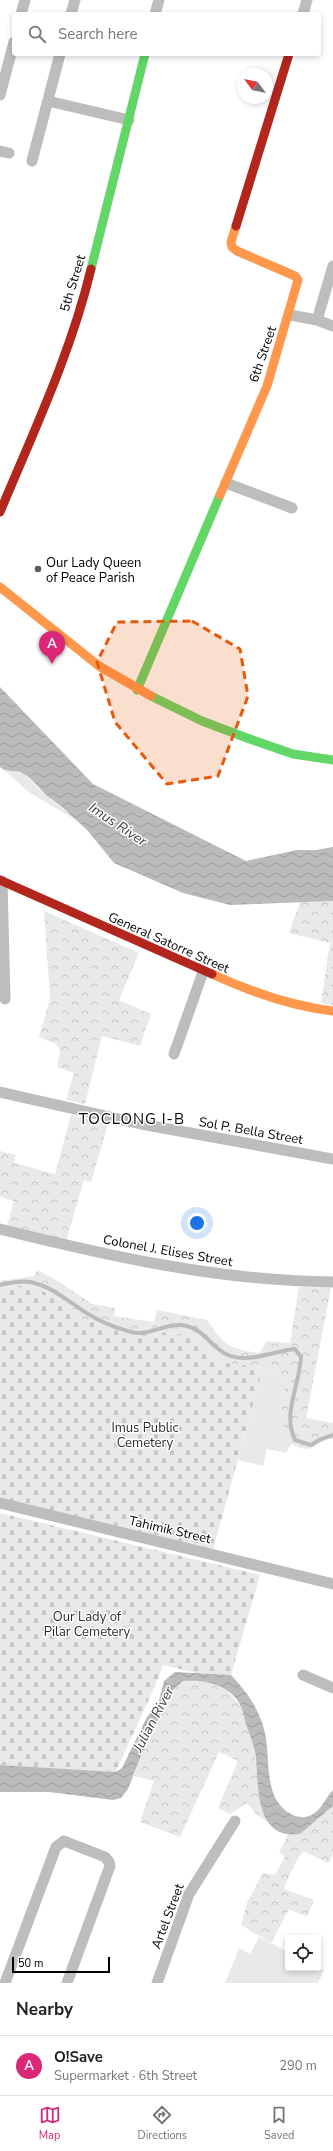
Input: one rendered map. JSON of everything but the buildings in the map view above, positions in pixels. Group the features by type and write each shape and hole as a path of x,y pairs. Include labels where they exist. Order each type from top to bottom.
{"street":[{"path":"22,12 25,0"},
{"path":"71,12 74,0"},
{"path":"155,12 158,0"},
{"path":"303,12 307,0"},
{"path":"0,95 12,50"},
{"path":"32,160 59,56"},
{"name":"5th Street","path":"0,512 50,394 86,291 145,56"},
{"name":"6th Street","path":"137,690 267,386 290,315 298,284 295,276 237,251 232,248 231,242 289,56"},
{"path":"48,101 129,120"},
{"path":"317,320 333,266"},
{"path":"290,315 317,320 333,326"},
{"path":"226,482 292,508"},
{"path":"0,587 99,666 137,690 202,721 246,738 293,754 333,760"},
{"path":"1,881 5,999"},
{"name":"General Satorre Street","path":"1,881 203,972 276,1001 301,1007 333,1011"},
{"path":"174,1054 203,972"},
{"name":"Sol P. Bella Street","path":"0,1092 141,1124 333,1159"},
{"name":"Colonel J. Elises Street","path":"0,1229 124,1258 198,1270 243,1277 333,1282"},
{"name":"Tahimik Street","path":"0,1503 333,1584"},
{"path":"303,1674 333,1688"},
{"name":"Artel Street","path":"157,1983 189,1894 235,1821"},
{"path":"5,1983 56,1847 64,1842 69,1842 105,1857 110,1866 67,1983"}],"highlighted area":[{"path":"192,621 240,649 248,696 218,776 167,784 115,722 97,662 117,622"}],"green space":[{"path":"4,770 14,771 26,775 47,796 78,821 30,793"},
{"path":"333,901 333,1005 321,1003 330,943 289,933 300,902"},
{"path":"44,911 139,953 119,1000 151,1014 140,1046 102,1036 85,1104 66,1100 74,1073 57,1067 60,1050 56,1044 39,1037 50,998"},
{"path":"71,1115 108,1124 91,1182 84,1180 66,1241 7,1226 14,1201 0,1197 0,1151 16,1155 14,1163 55,1174"},
{"path":"37,1270 58,1281 92,1304 115,1308 114,1316 154,1322 157,1310 207,1320 223,1341 233,1347 259,1353 267,1341 290,1343 299,1287 331,1288 306,1418 333,1423 333,1439 326,1438 317,1445 305,1449 291,1444 284,1428 280,1408 286,1384 279,1373 263,1368 218,1362 201,1341 188,1335 160,1332 139,1338 82,1318 57,1297 27,1285 0,1288 0,1281 34,1276"},
{"name":"Imus Public Cemetery","path":"27,1285 57,1297 82,1318 139,1338 160,1332 188,1335 201,1341 218,1362 263,1368 213,1550 0,1499 0,1288"},
{"path":"263,1368 279,1373 286,1384 280,1408 284,1428 291,1444 286,1453 267,1449 263,1466 238,1460"},
{"name":"Our Lady of Pilar Cemetery","path":"0,1513 260,1575 231,1675 197,1673 163,1665 116,1772 0,1765"},
{"path":"193,1680 206,1682 227,1690 242,1708 253,1740 262,1808 268,1822 256,1814 247,1803 230,1814 218,1808 238,1761 219,1752 180,1837 140,1822 154,1781 134,1776 142,1751 153,1724 167,1700 183,1681"},
{"path":"333,1806 333,1855 328,1863 303,1851 294,1865 284,1889 314,1900 307,1917 289,1909 271,1943 241,1925 247,1903 263,1873 275,1875 285,1856 279,1853 288,1834 300,1834"},
{"path":"259,1937 285,1950 285,1971 321,1971 321,1968 324,1970 318,1983 225,1983 239,1948 250,1954"}],"water":[{"name":"Imus River","path":"0,687 93,784 246,861 297,850 316,850 333,847 333,901 230,905 183,893 114,863 87,830 62,807 46,795 29,777 20,772 4,770 0,767"},
{"name":"Julian River","path":"175,1672 231,1675 242,1687 255,1706 261,1721 266,1740 272,1789 276,1799 283,1808 295,1816 308,1816 319,1809 333,1790 333,1806 300,1834 284,1834 274,1828 267,1821 260,1801 255,1750 245,1722 243,1711 238,1701 226,1690 201,1681 183,1681 171,1692 140,1758 128,1789 121,1798 113,1800 49,1792 0,1792 0,1765 116,1772 122,1768 147,1717 158,1704 164,1681"}],"waterway":[{"path":"0,1285 22,1281 38,1284 60,1295 98,1320 131,1332 138,1333 173,1326 187,1326 197,1330 221,1351 229,1356 238,1358 257,1357 295,1349 301,1357 290,1420 291,1430 295,1440 311,1445 319,1440 333,1435"}],"traffic: fast":[{"path":"91,269 144,56"},
{"path":"137,690 220,495"},
{"path":"151,696 202,721 247,738 293,754 333,760"}],"traffic: slow":[{"path":"220,495 267,386 298,280 295,276 237,251 232,247 231,242 236,226"},
{"path":"0,587 99,666 151,696"},
{"path":"212,974 241,987 286,1002 333,1011"}],"traffic: jam":[{"path":"236,226 288,56"},
{"path":"0,512 62,362 83,300 91,269"},
{"path":"0,880 212,974"}],"place":[{"name":"Our Lady Queen of Peace Parish","path":"38,569"},
{"name":"O!Save","path":"52,664"}],"district":[{"name":"TOCLONG I-B","path":"132,1119"}]}
